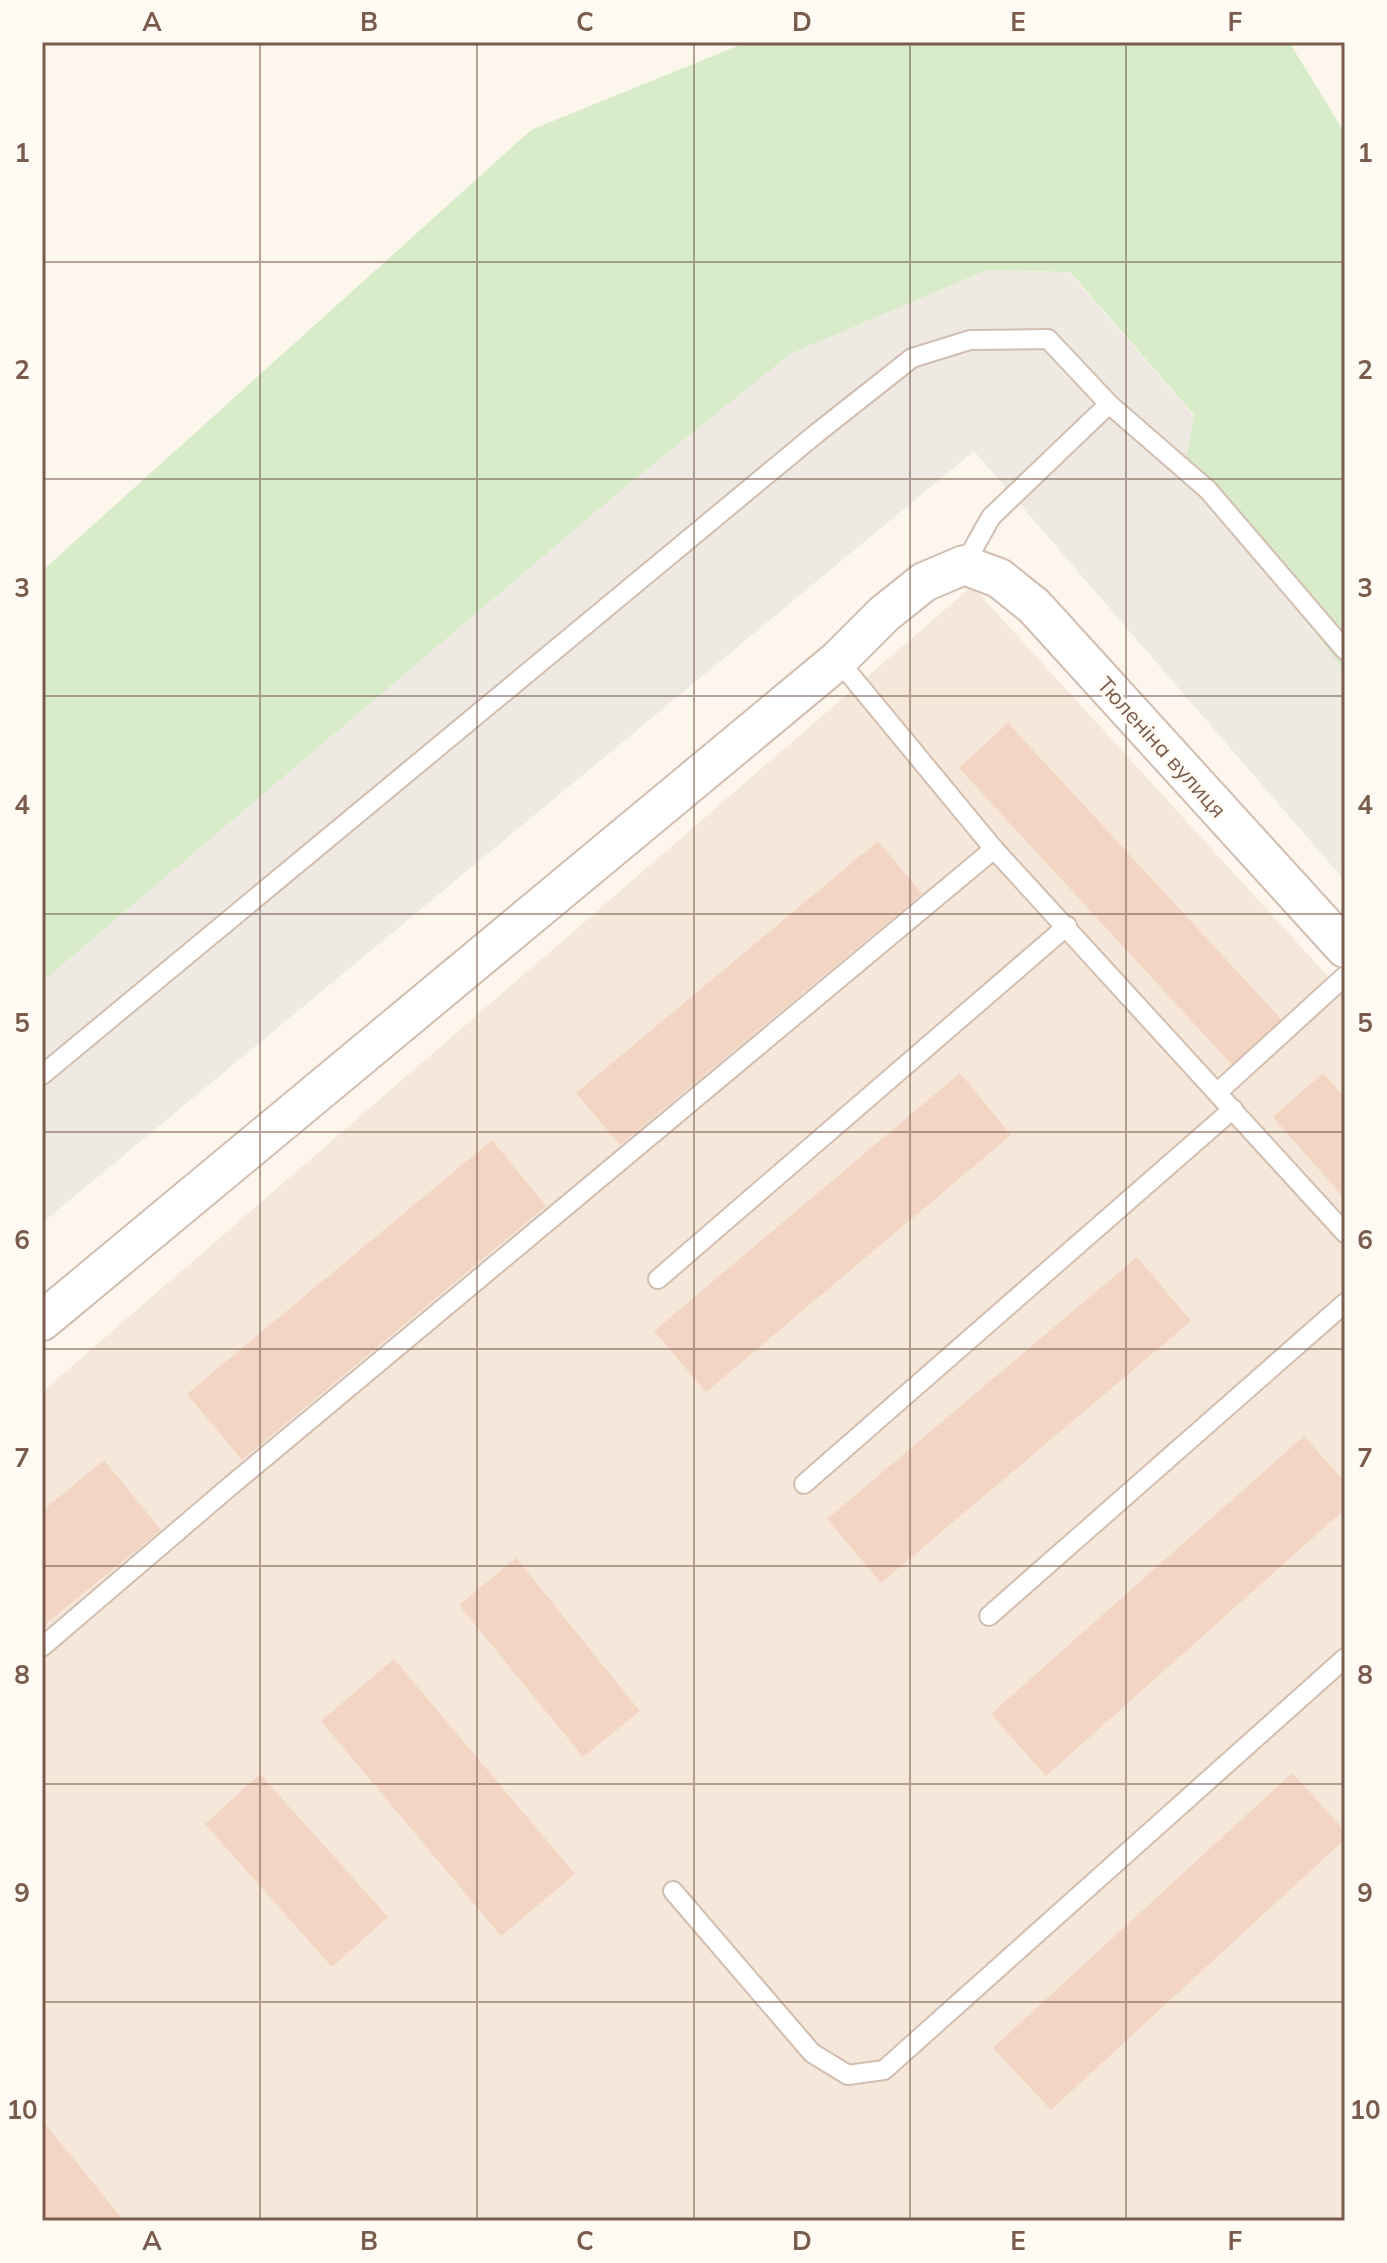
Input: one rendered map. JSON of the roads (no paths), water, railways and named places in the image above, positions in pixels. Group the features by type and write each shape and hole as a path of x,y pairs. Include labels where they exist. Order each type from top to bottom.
{"street":[{"path":"42,1321 838,660 884,614 924,582 964,565"},
{"name":"Тюленіна вулиця","path":"964,565 999,578 1034,606 1345,948"}],"lane":[{"path":"42,1075 805,443 912,358 970,340 1048,339 1109,404 1208,490 1345,650"},
{"path":"964,565 991,517 1109,404"},
{"path":"838,660 994,849 1345,1233"},
{"path":"42,1647 994,849"},
{"path":"658,1279 1067,926"},
{"path":"1218,1092 1345,976"},
{"path":"804,1484 1233,1109"},
{"path":"989,1616 1345,1303"},
{"path":"673,1891 812,2053 848,2075 884,2070 1345,1658"}]}
